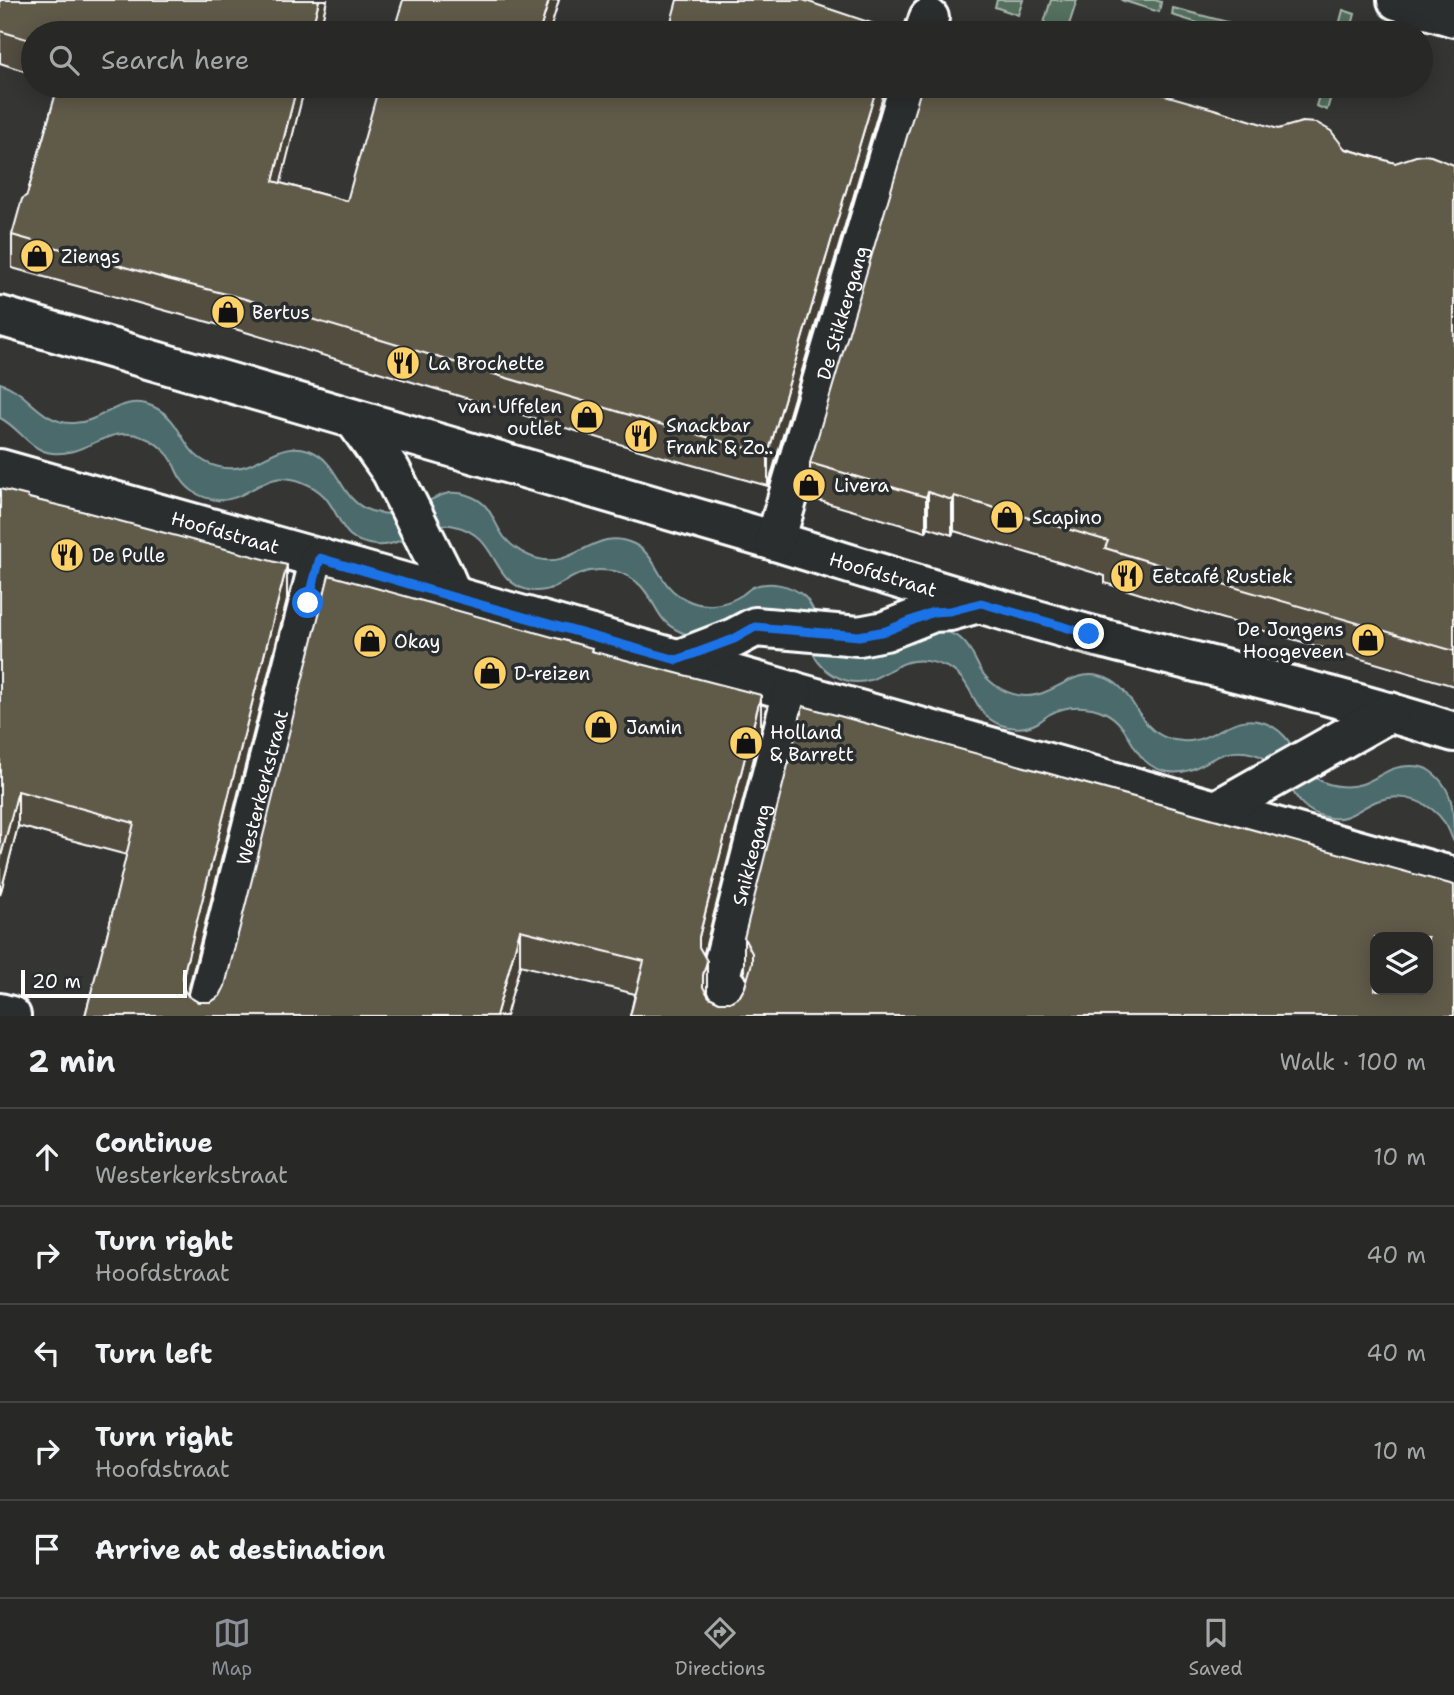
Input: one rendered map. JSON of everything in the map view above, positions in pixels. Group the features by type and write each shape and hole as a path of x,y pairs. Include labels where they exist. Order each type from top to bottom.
{"street":[{"path":"1396,0 1454,17"},
{"name":"De Stikkergang","path":"775,541 905,98"},
{"name":"Hoofdstraat","path":"0,316 1089,634 1390,712 1454,732"},
{"path":"355,420 391,471 448,586"},
{"name":"Hoofdstraat","path":"0,469 320,558 448,586 677,660 1228,803 1454,877"},
{"name":"Westerkerkstraat","path":"204,1016 320,558"},
{"path":"677,660 734,639 755,627 859,636 886,631 933,612 950,611 981,603"},
{"name":"Snikkegang","path":"724,1016 731,992 720,977 793,691"},
{"path":"1228,803 1390,712"},
{"path":"0,1013 11,1016"}],"green space":[{"path":"997,0 1023,0 1018,15 995,7"},
{"path":"1051,0 1077,0 1070,21 1045,21"},
{"path":"1121,0 1155,0 1161,2 1159,12"},
{"path":"1173,8 1223,21 1191,21 1172,15"},
{"path":"1343,10 1355,14 1353,21 1340,21"},
{"path":"1318,98 1330,98 1327,110 1316,106"}],"water":[{"path":"0,383 61,422 83,422 133,403 156,408 173,422 197,456 219,467 244,466 286,449 309,450 328,463 352,499 360,506 375,512 403,513 442,495 467,495 486,507 511,544 539,559 564,558 608,540 634,544 649,556 669,587 694,603 722,603 757,586 779,585 793,589 805,597 818,620 945,631 963,641 990,681 1013,694 1037,695 1077,677 1099,676 1120,687 1147,724 1167,738 1194,740 1238,722 1262,722 1282,734 1313,775 1331,785 1357,785 1396,768 1423,767 1443,783 1451,800 1454,842 1446,825 1432,809 1407,798 1380,800 1342,818 1326,817 1313,812 1303,805 1276,767 1267,759 1254,754 1229,753 1180,772 1156,768 1140,755 1115,720 1092,708 1063,709 1024,727 1001,725 984,714 958,674 936,663 907,662 870,680 852,681 826,670 811,647 688,635 670,626 641,586 618,572 590,571 550,589 528,590 507,578 480,539 455,526 433,526 385,545 363,543 343,527 324,496 302,482 277,479 228,499 206,498 184,483 164,450 143,437 119,434 64,453 44,451 0,418"}],"building":[{"path":"0,0 319,0 314,21 21,21 21,37 0,31"},
{"path":"403,0 549,0 543,21 397,21"},
{"path":"677,0 803,0 865,21 671,21"},
{"path":"55,98 294,98 273,181 347,201 376,98 873,98 768,454 656,423 242,298 12,235 22,199 27,195"},
{"path":"918,98 1175,98 1278,129 1302,122 1317,123 1331,131 1345,149 1395,163 1424,155 1454,165 1454,651 1105,548 1108,541 954,496 952,500 928,492 926,497 810,463"},
{"path":"0,489 287,565 183,976 183,988 188,996 198,1002 211,1002 220,996 225,986 329,575 592,648 591,651 761,695 699,937 699,947 707,961 703,987 709,997 719,1002 730,1002 740,996 752,963 752,953 744,938 803,706 1454,885 1454,1016 630,1016 644,961 520,930 496,1016 85,1016 134,823 18,791 0,860"}],"place":[{"name":"Ziengs","path":"37,256"},
{"name":"Bertus","path":"228,312"},
{"name":"La Brochette","path":"403,363"},
{"name":"van Uffelen outlet","path":"587,417"},
{"name":"Snackbar Frank & Zo..","path":"641,436"},
{"name":"Livera","path":"809,485"},
{"name":"Scapino","path":"1007,517"},
{"name":"De Pulle","path":"67,555"},
{"name":"Eetcafé Rustiek","path":"1127,576"},
{"name":"De Jongens Hoogeveen","path":"1368,640"},
{"name":"Okay","path":"370,641"},
{"name":"D-reizen","path":"490,673"},
{"name":"Jamin","path":"601,727"},
{"name":"Holland & Barrett","path":"746,743"}],"route":[{"path":"308,603 320,558 677,660 734,639 755,627 859,636 886,631 933,612 950,611 981,603 1089,634"}]}
